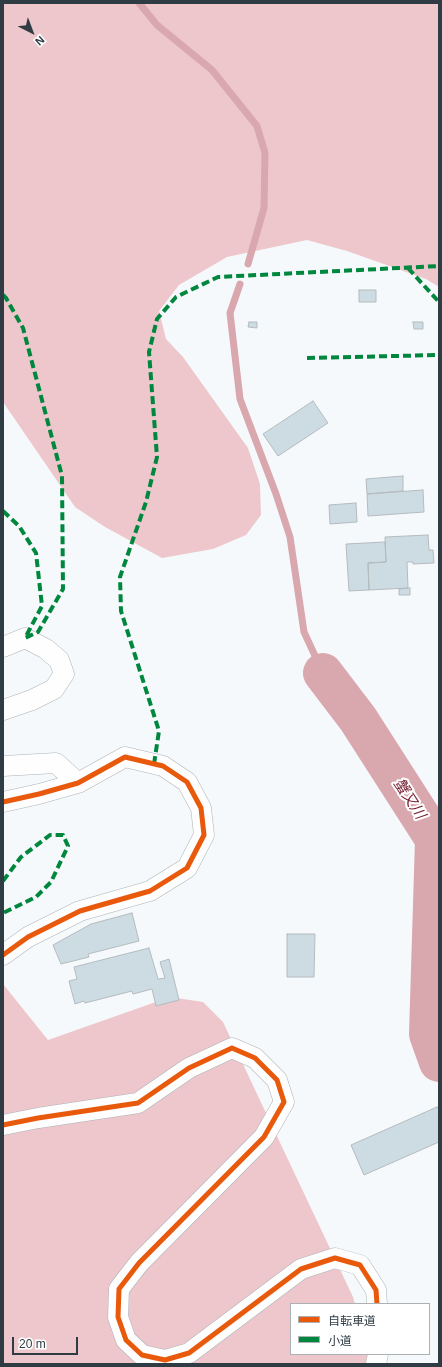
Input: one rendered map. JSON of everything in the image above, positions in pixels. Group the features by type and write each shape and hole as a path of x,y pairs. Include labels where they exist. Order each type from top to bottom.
{"street":[{"path":"3,647 25,638 46,648 59,660 64,674 54,689 32,700 3,710"},
{"path":"3,802 78,783 125,757 163,766 187,782 201,808 204,835 187,868 150,891 80,911 28,937 3,955"},
{"path":"3,766 56,762 78,783"},
{"path":"3,1125 38,1118 138,1103 189,1068 232,1048 255,1058 277,1080 284,1102 264,1137 139,1263 119,1289 118,1318 126,1340 142,1355 165,1360 189,1353 301,1269 335,1258 360,1265 376,1290 377,1303"}],"shaded area":[{"path":"3,3 439,3 439,287 426,279 347,251 307,240 227,257 179,285 159,311 166,339 183,357 248,448 260,484 261,515 246,535 213,549 162,558 105,527 75,507 3,402"},
{"path":"3,984 48,1040 170,997 203,1002 223,1022 355,1303 290,1303 290,1355 368,1355 368,1364 3,1364"}],"building":[{"path":"359,290 376,290 376,302 359,302"},
{"path":"249,322 257,322 257,328 248,327"},
{"path":"413,322 423,322 423,329 414,329"},
{"path":"313,401 328,423 278,456 263,434"},
{"path":"403,476 403,491 367,494 366,479"},
{"path":"423,490 424,512 368,516 367,494"},
{"path":"356,503 357,522 330,524 329,505"},
{"path":"428,535 429,550 433,550 434,563 413,564 413,562 407,562 408,588 369,590 368,563 386,562 385,537"},
{"path":"385,542 386,562 368,563 369,590 349,591 346,544"},
{"path":"410,588 410,595 399,595 399,589"},
{"path":"132,913 139,941 88,954 89,957 61,964 53,945 91,924"},
{"path":"287,934 315,934 314,977 287,977"},
{"path":"149,948 158,979 165,978 160,962 169,959 179,1000 156,1006 152,989 133,994 132,991 85,1003 84,1001 75,1004 69,981 77,979 74,967"},
{"path":"437,1107 439,1110 439,1142 364,1175 351,1145"}],"waterway":[{"path":"139,3 157,25 212,70 257,126 265,153 264,208 248,264"},
{"path":"240,284 230,313 240,399 276,494 290,537 304,632 323,673"},
{"name":"蟹又川","path":"323,673 358,719 435,839 429,1034 439,1062"}],"marked path":[{"path":"154,764 159,731 121,611 120,577 146,502 157,457 149,352 157,319 176,297 218,277 439,266"},
{"path":"408,268 439,302"},
{"path":"3,295 23,328 62,476 63,589 38,632 25,638"},
{"path":"307,358 439,355"},
{"path":"3,511 19,526 36,553 42,606 25,638"},
{"path":"3,881 21,857 50,835 63,835 68,846 51,882 36,897 3,913"}],"cycle path":[{"path":"3,802 78,783 125,757 163,766 187,782 201,808 204,835 187,868 150,891 80,911 28,937 3,955"},
{"path":"3,1125 38,1118 138,1103 189,1068 232,1048 255,1058 277,1080 284,1102 264,1137 139,1263 119,1289 118,1317 126,1340 142,1355 165,1360 189,1353 301,1269 335,1258 360,1265 376,1290 377,1303"}]}
